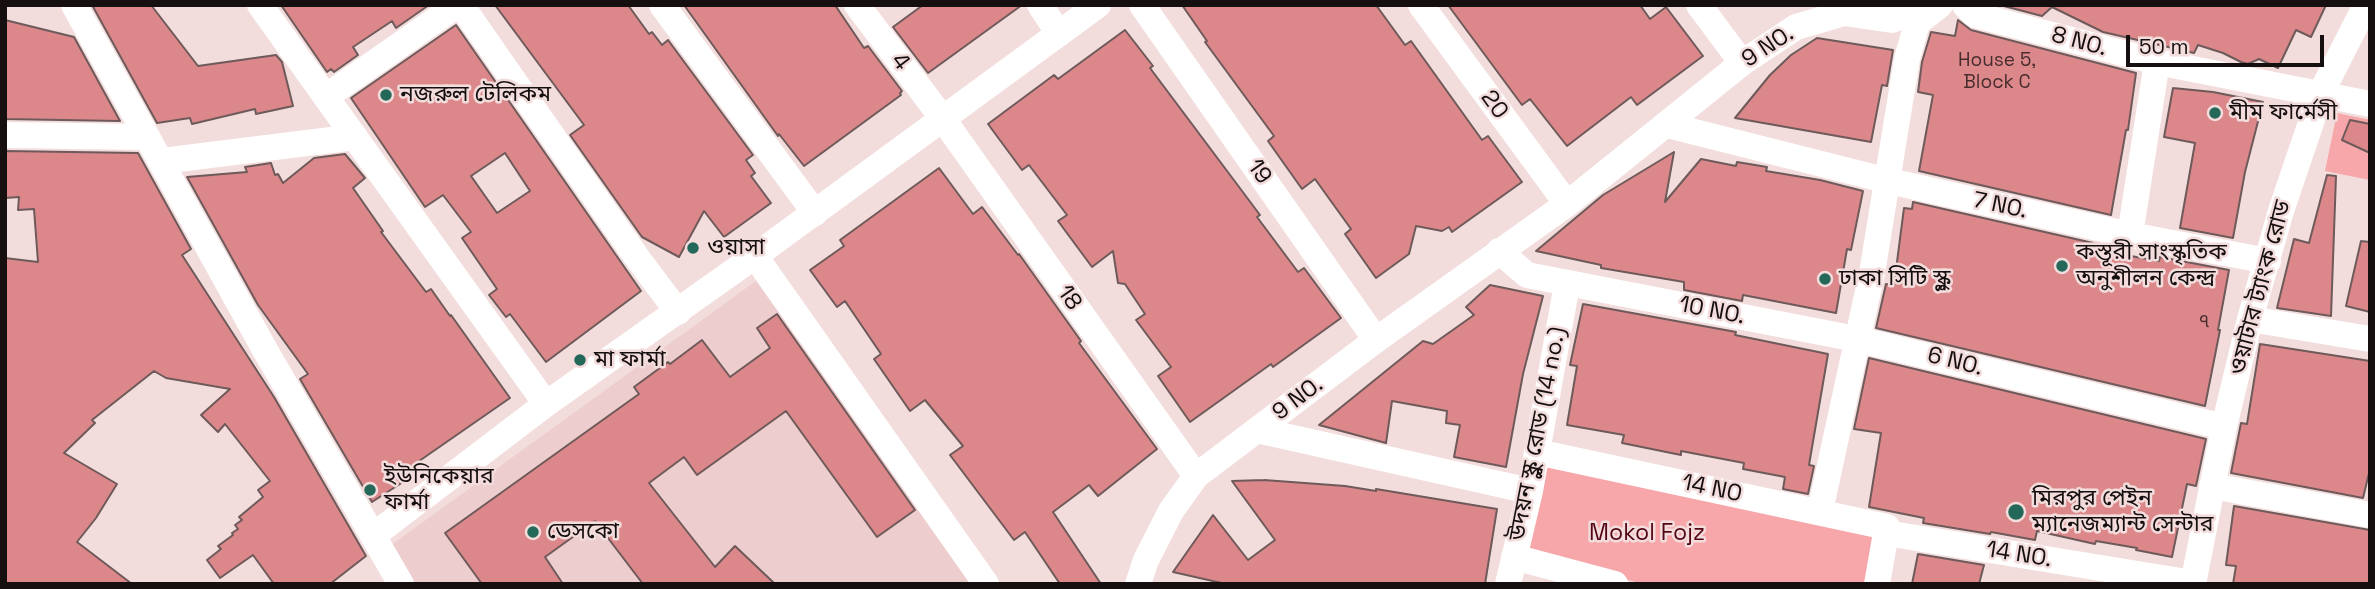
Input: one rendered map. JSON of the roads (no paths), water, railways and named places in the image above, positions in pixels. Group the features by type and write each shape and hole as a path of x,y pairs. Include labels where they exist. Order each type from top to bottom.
{"street":[{"path":"74,5 265,350 374,535 395,582"},
{"path":"260,5 546,404"},
{"path":"327,96 459,5 678,312"},
{"path":"662,5 815,213"},
{"name":"4","path":"858,5 943,119"},
{"path":"1040,5 1059,34"},
{"path":"374,535 546,404 815,213 1098,5"},
{"name":"19","path":"1142,5 1376,340"},
{"name":"20","path":"1421,5 1567,204"},
{"path":"1699,5 1742,63"},
{"name":"9 NO.","path":"1138,584 1146,560 1171,511 1195,477 1376,340 1567,204 1742,63 1796,27 1844,13 1892,20 1928,5"},
{"path":"1820,511 1872,273 1907,59 1917,23 1940,5"},
{"name":"8 NO.","path":"1965,5 1975,15 2157,62 2370,104"},
{"name":"ওয়াটার ট্যাংক রোড","path":"2193,583 2224,427 2250,319 2281,211 2321,93 2366,5"},
{"path":"2130,235 2157,62"},
{"name":"18","path":"943,119 1195,477"},
{"path":"1667,125 1889,181"},
{"path":"5,135 146,137"},
{"path":"162,161 355,137"},
{"name":"7 NO.","path":"1889,181 2130,235 2268,261"},
{"path":"1499,251 1527,275 1567,284"},
{"path":"755,256 986,584"},
{"name":"10 NO.","path":"1567,284 1856,338"},
{"name":"উদয়ন স্কুল রোড (14 no.)","path":"1508,584 1530,491 1567,284"},
{"path":"2250,319 2370,339"},
{"name":"6 NO.","path":"1856,338 2224,427"},
{"path":"1257,430 1530,491"},
{"name":"14 NO","path":"1537,452 1820,511 1887,530"},
{"path":"2212,486 2370,515"},
{"path":"1877,584 1887,530"},
{"name":"14 NO.","path":"1887,530 2193,583"},
{"path":"1514,557 1615,584"}],"place":[{"name":"নজরুল টেলিকম","path":"386,95"},
{"name":"মীম ফার্মেসী","path":"2215,113"},
{"name":"ওয়াসা","path":"693,248"},
{"name":"কস্তূরী সাংস্কৃতিক অনুশীলন কেন্দ্র","path":"2062,266"},
{"name":"ঢাকা সিটি স্কুল","path":"1825,279"},
{"name":"মা ফার্মা","path":"580,360"},
{"name":"ইউনিকেয়ার ফার্মা","path":"370,490"},
{"name":"মিরপুর পেইন ম্যানেজম্যান্ট সেন্টার","path":"2016,512"},
{"name":"ডেসকো","path":"533,532"}],"park label":[{"name":"Mokol Fojz","path":"1647,534"}]}
